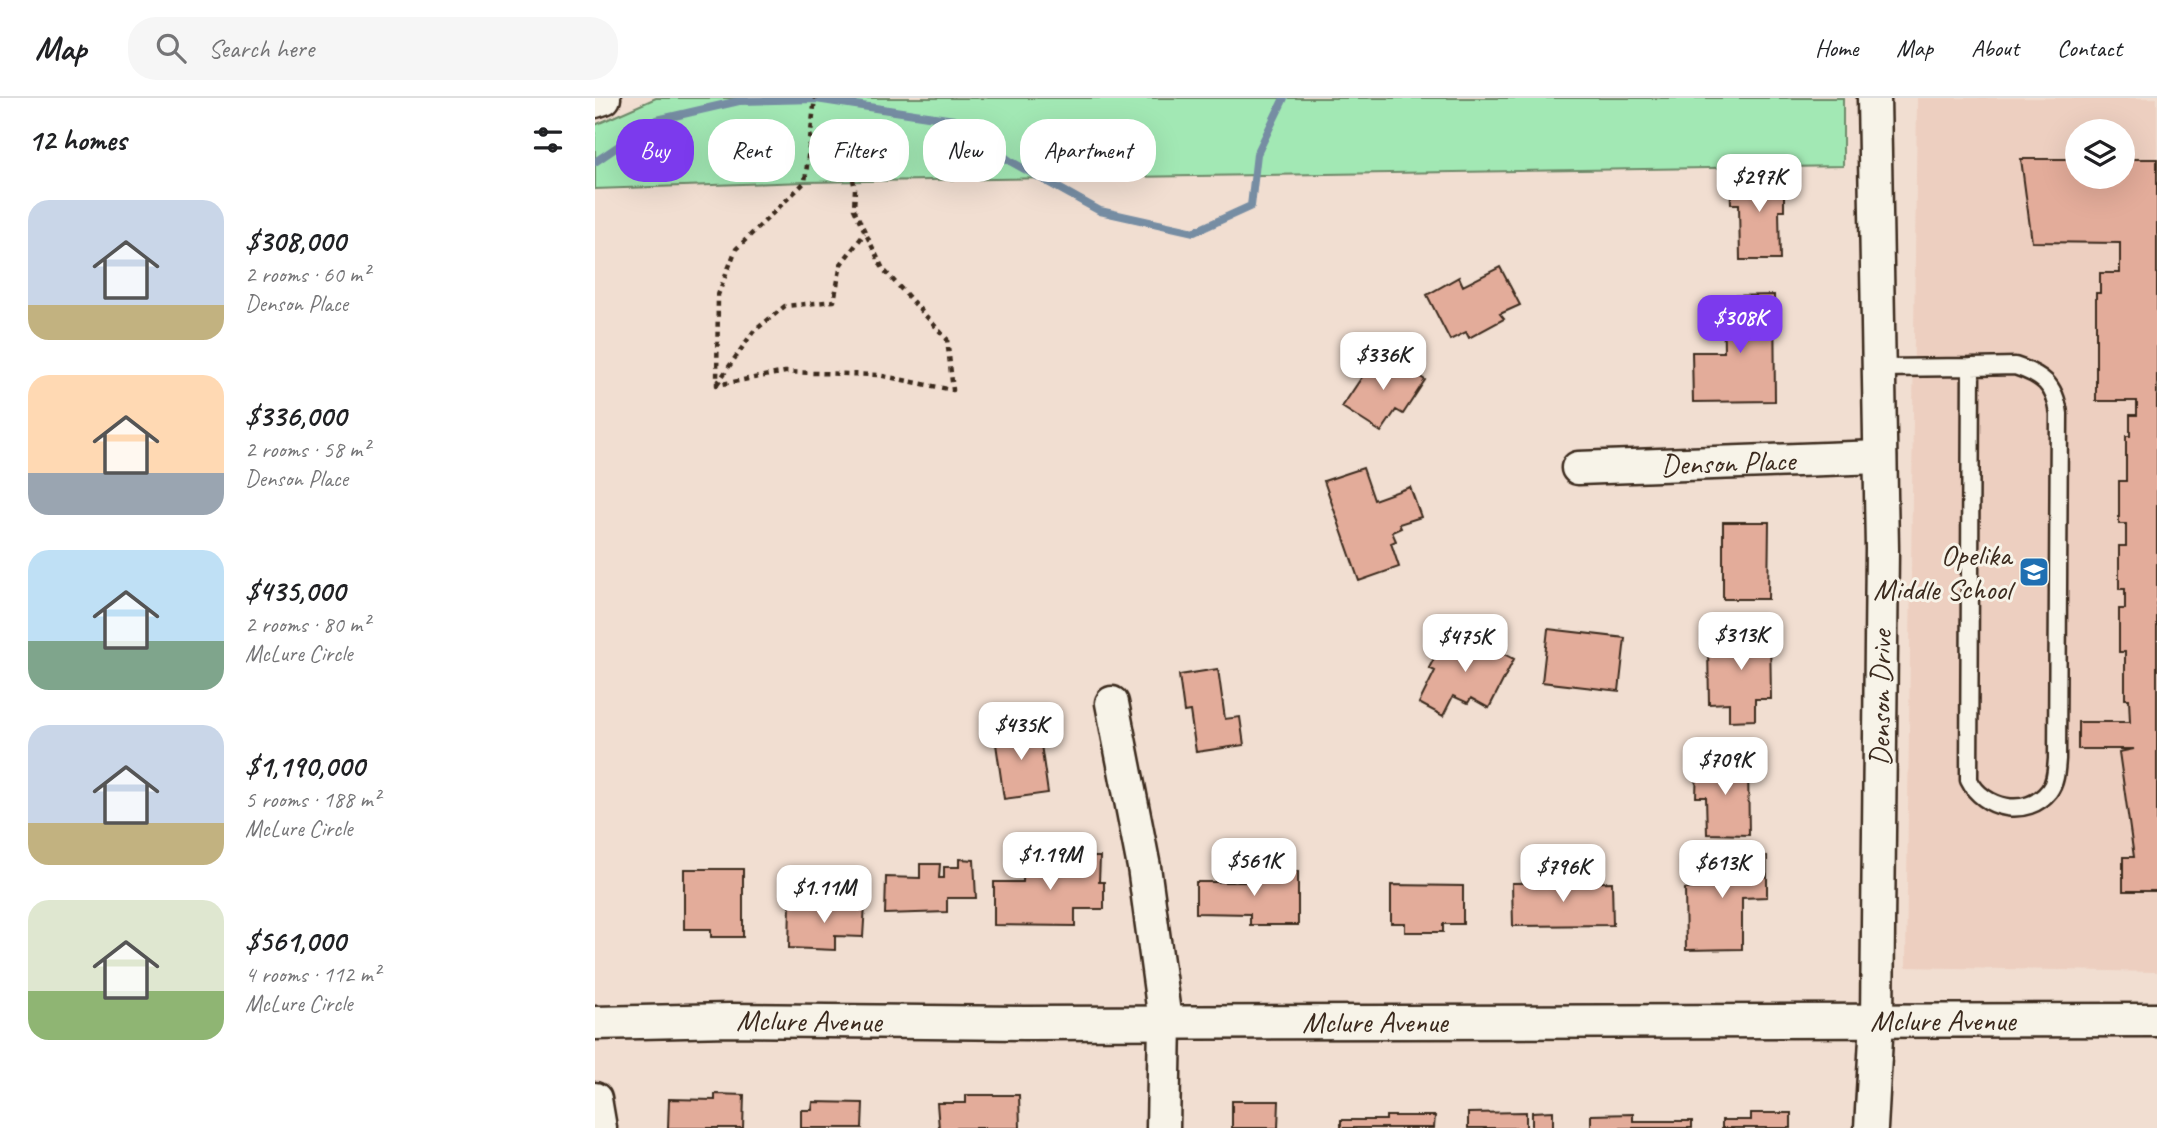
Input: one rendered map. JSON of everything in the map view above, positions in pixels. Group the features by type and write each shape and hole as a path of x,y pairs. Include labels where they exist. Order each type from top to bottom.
{"street":[{"path":"595,102 604,98"},
{"name":"Denson Drive","path":"1871,1128 1877,1020 1882,549 1874,98"},
{"name":"Denson Place","path":"1578,468 1880,457"},
{"path":"1112,703 1145,867 1165,1021 1163,1128"},
{"name":"Mclure Avenue","path":"595,1023 2157,1020"},
{"path":"595,1100 600,1128"}],"lane":[{"path":"1878,368 2015,366 2037,373 2050,384 2057,397 2056,778 2049,792 2022,807 2004,807 1987,801 1975,792 1969,780 1971,367"}],"path":[{"path":"813,119 815,98"},
{"path":"717,385 717,295 736,249 805,182 809,154"},
{"path":"717,385 785,372 878,375 953,390 947,339 883,269 854,209 854,182"},
{"path":"717,385 753,332 785,306 834,301 841,264 865,233"}],"shaded area":[{"name":"Opelika Middle School","path":"1917,98 2157,98 2157,972 1906,967"}],"green space":[{"path":"656,98 1843,98 1843,166 1156,177 1156,119 1020,119 1020,179 1006,179 1006,119 923,119 923,180 909,180 909,119 809,119 809,182 595,189 595,125"}],"building":[{"path":"2021,159 2065,159 2065,189 2135,189 2135,159 2157,159 2157,891 2123,891 2123,857 2134,857 2119,752 2134,749 2078,749 2078,722 2130,722 2129,699 2125,699 2125,652 2119,652 2119,609 2125,609 2125,589 2119,589 2119,546 2126,546 2126,524 2119,524 2119,481 2126,481 2126,436 2130,436 2130,415 2137,415 2137,401 2096,401 2096,293 2100,293 2100,273 2120,273 2120,243 2032,242"},
{"path":"1784,174 1784,210 1779,210 1780,260 1740,260 1739,204 1731,204 1730,175"},
{"path":"1500,267 1520,305 1500,314 1504,319 1469,338 1466,332 1450,340 1427,295 1459,277 1463,286"},
{"path":"1774,295 1775,401 1693,402 1692,352 1724,352 1723,296"},
{"path":"1380,350 1425,380 1403,414 1396,410 1381,432 1342,407"},
{"path":"1363,468 1374,500 1410,487 1421,517 1399,524 1401,528 1392,532 1396,541 1391,543 1399,567 1359,581 1324,481"},
{"path":"1723,522 1769,522 1768,599 1723,599"},
{"path":"1770,628 1771,699 1755,699 1755,720 1729,721 1729,703 1709,704 1708,646 1727,645 1727,629"},
{"path":"1548,629 1625,638 1619,691 1542,682"},
{"path":"1447,633 1478,648 1481,642 1514,659 1489,708 1471,698 1468,703 1453,696 1443,716 1419,703 1435,671 1429,668"},
{"path":"1218,669 1225,719 1240,717 1244,745 1196,752 1190,711 1184,712 1179,675"},
{"path":"1038,724 1048,793 1004,799 994,730"},
{"path":"1697,764 1748,764 1749,835 1707,834 1706,797 1696,797"},
{"path":"1767,856 1767,897 1742,898 1742,949 1686,950 1685,889 1711,888 1711,883 1694,883 1694,857"},
{"path":"1024,857 1100,857 1099,882 1104,882 1104,909 1075,909 1075,926 994,925 994,882 1023,882"},
{"path":"959,859 974,860 976,898 947,898 947,912 885,914 886,877 920,878 920,864 940,864 939,878 944,878 944,867 959,867"},
{"path":"684,869 743,869 743,937 711,937 711,929 684,929"},
{"path":"1250,871 1298,871 1298,925 1250,925 1250,914 1196,913 1196,882 1250,882"},
{"path":"1612,882 1613,925 1513,926 1512,883"},
{"path":"1391,885 1463,886 1463,924 1443,924 1443,932 1405,932 1405,923 1391,923"},
{"path":"790,903 865,905 863,937 835,936 835,950 789,948"},
{"path":"715,1094 744,1095 743,1128 668,1128 669,1099 715,1100"},
{"path":"966,1095 1019,1095 1020,1128 939,1128 937,1103 966,1103"},
{"path":"1232,1101 1279,1101 1278,1128 1232,1128"},
{"path":"813,1102 863,1103 862,1128 801,1128 801,1110 812,1110"},
{"path":"1553,1111 1553,1128 1532,1128 1532,1112"},
{"path":"1526,1112 1526,1128 1468,1128 1468,1113"},
{"path":"1751,1113 1791,1113 1791,1128 1722,1128 1722,1120 1751,1120"},
{"path":"1633,1114 1633,1121 1692,1121 1692,1128 1591,1128 1591,1115"},
{"path":"1386,1116 1435,1116 1434,1128 1341,1128 1341,1120 1386,1120"}],"waterway":[{"path":"595,162 657,120 739,101 816,99 954,120 1010,161 1100,211 1194,232 1251,206 1257,154 1284,98"}],"place":[{"name":"Opelika Middle School","path":"2034,572"}]}
